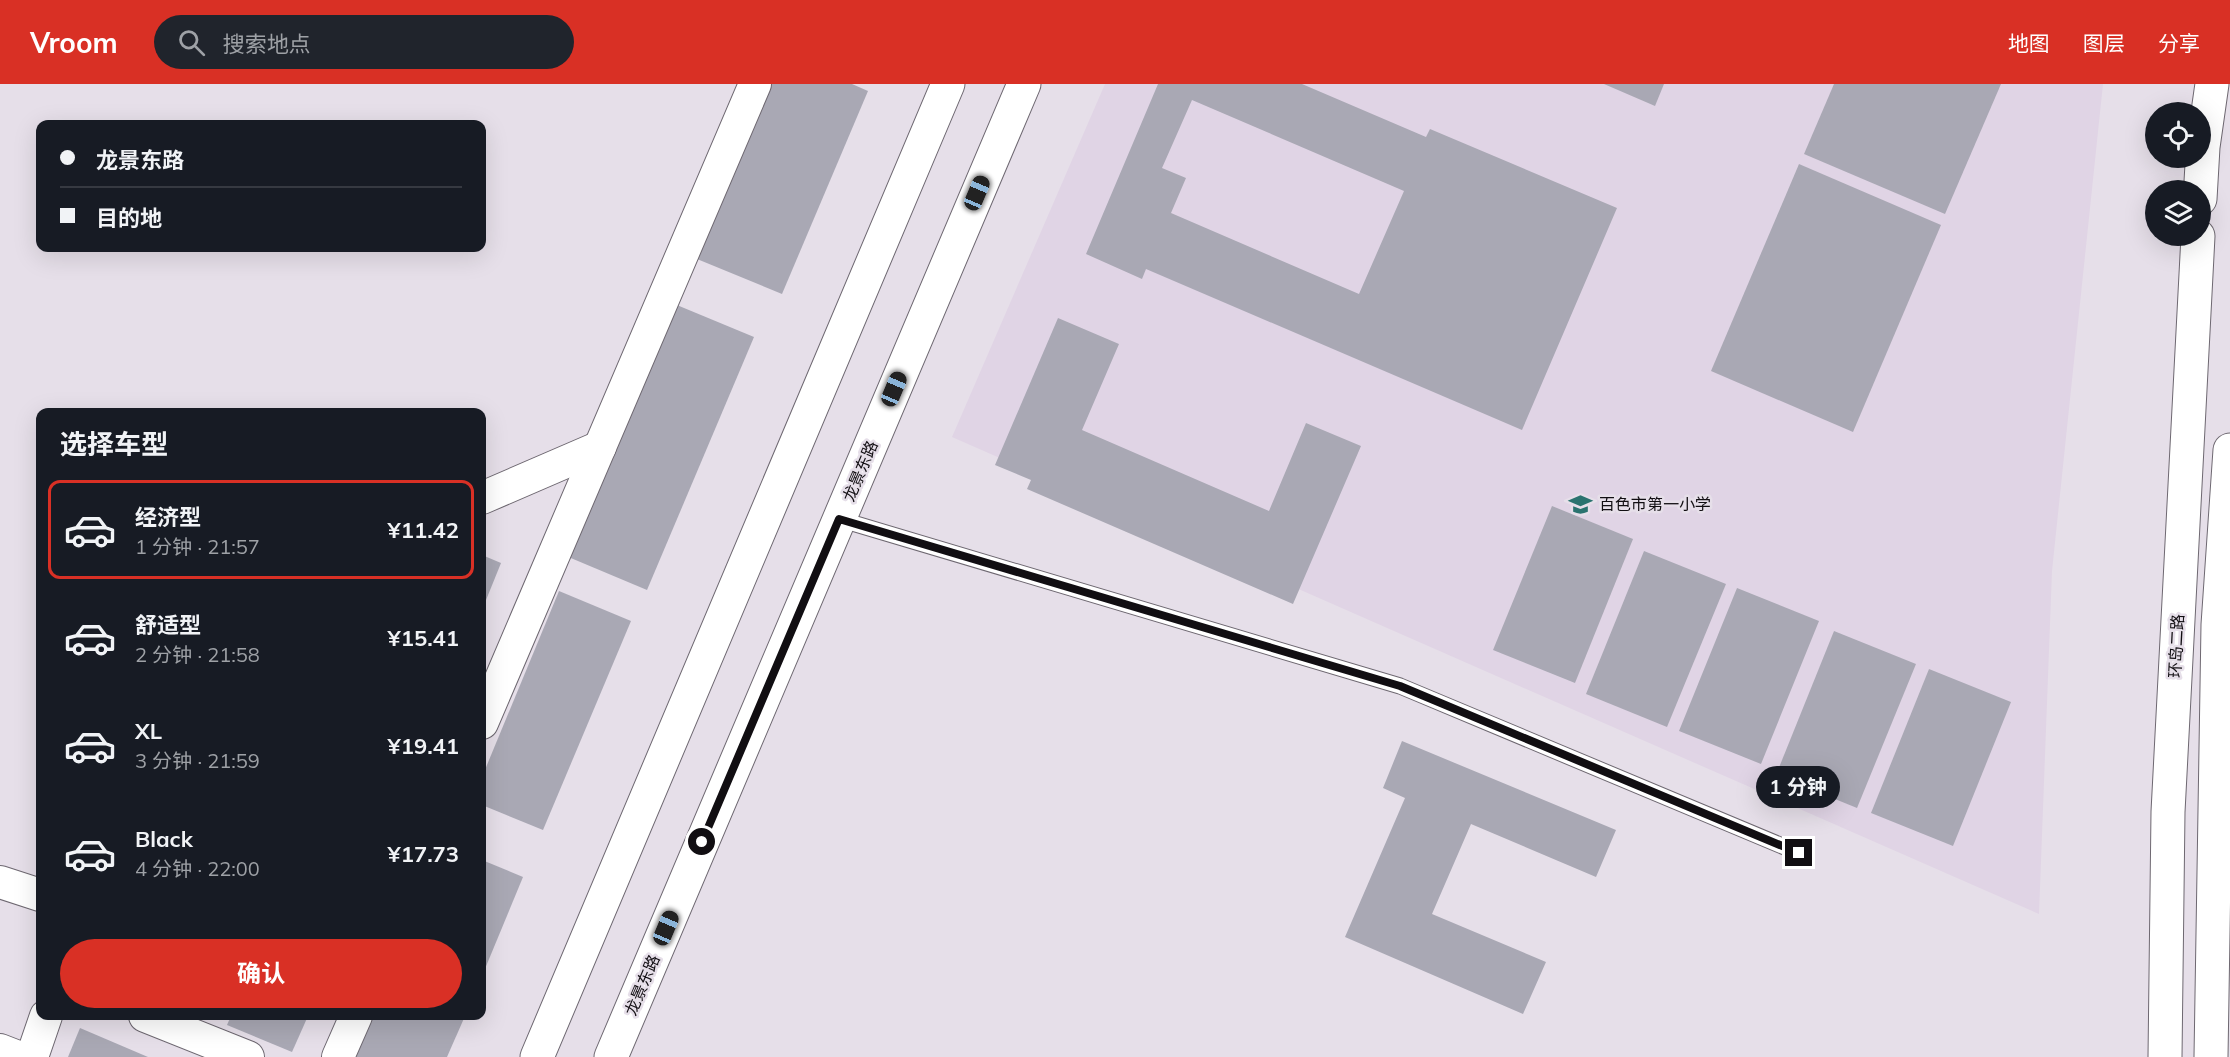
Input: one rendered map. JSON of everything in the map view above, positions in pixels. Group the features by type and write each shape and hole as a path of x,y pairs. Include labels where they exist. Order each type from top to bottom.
{"main road":[{"path":"537,1057 948,84"},
{"name":"龙景东路","path":"611,1057 1023,84"},
{"path":"2201,180 2203,147 2212,84"},
{"name":"环岛二路","path":"2165,1057 2168,812 2197,246"},
{"path":"2211,1057 2218,625 2230,450"}],"street":[{"path":"486,714 755,84"},
{"path":"486,496 600,447"},
{"path":"0,882 36,894"},
{"path":"32,1057 45,1020"},
{"path":"155,1020 248,1057"},
{"path":"338,1057 354,1020"},
{"path":"0,1050 18,1057"}],"lane":[{"path":"839,519 1400,686 1799,853"}],"shaded area":[{"name":"百色市第一小学","path":"1105,84 2103,84 2052,571 2039,914 952,437"}],"building":[{"path":"770,84 852,84 868,91 782,294 697,259"},
{"path":"1158,84 1302,84 1426,137 1430,129 1617,208 1522,430 1146,269 1142,279 1086,254","holes":["1192,100 1404,191 1359,294 1171,213 1186,178 1162,168"]},
{"path":"1604,84 1664,84 1655,106"},
{"path":"1834,84 2001,84 1945,214 1804,154"},
{"path":"1799,164 1941,225 1853,432 1711,371"},
{"path":"672,303 754,337 647,590 566,556"},
{"path":"1058,318 1119,344 1082,430 1269,511 1306,423 1361,446 1293,604 1027,489 1031,480 995,465"},
{"path":"1552,506 1633,539 1575,683 1493,650"},
{"path":"1644,551 1726,584 1667,727 1586,694"},
{"path":"486,557 501,563 486,600"},
{"path":"1737,588 1819,621 1761,764 1679,731"},
{"path":"559,591 631,621 543,830 486,807 486,767"},
{"path":"1834,631 1916,664 1857,808 1776,775"},
{"path":"1929,669 2011,702 1953,846 1871,813"},
{"path":"1402,741 1616,830 1596,877 1471,824 1432,914 1546,962 1523,1014 1345,937 1405,798 1383,788"},
{"path":"486,862 523,877 486,966"},
{"path":"229,1020 306,1020 292,1052 227,1025"},
{"path":"371,1020 463,1020 447,1057 356,1057"},
{"path":"80,1028 148,1057 68,1057"}],"place":[{"name":"百色市第一小学","path":"1581,504"}],"route":[{"path":"702,842 839,519 1400,686 1799,853"}]}
